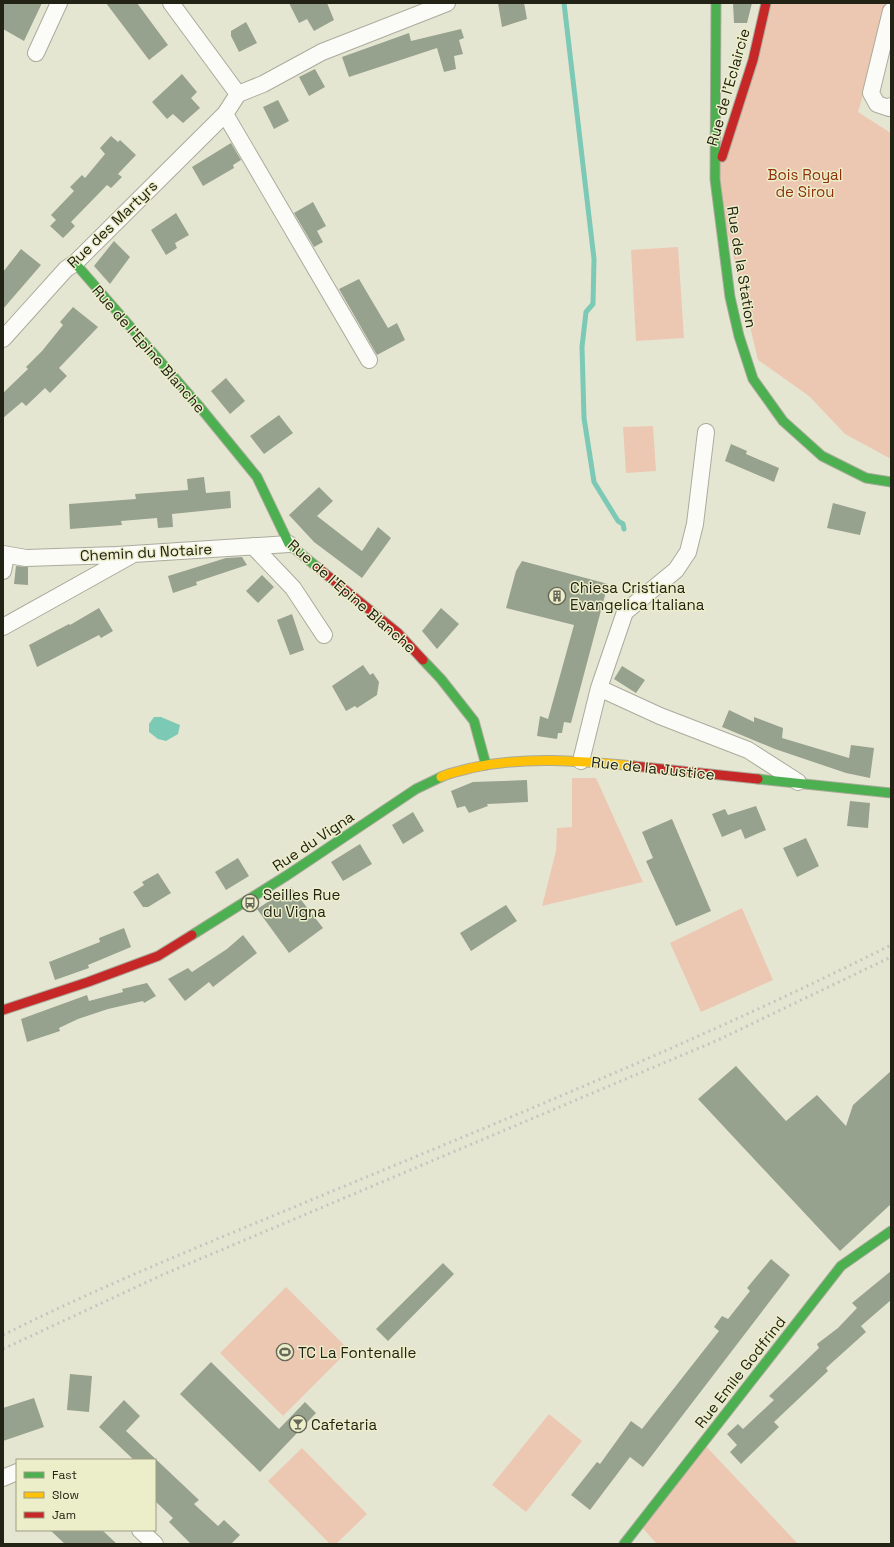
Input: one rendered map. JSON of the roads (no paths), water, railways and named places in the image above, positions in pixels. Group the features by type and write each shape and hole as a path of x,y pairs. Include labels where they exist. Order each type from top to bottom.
{"street":[{"path":"36,53 59,3"},
{"path":"171,3 238,94 263,84 322,52 444,4"},
{"name":"Rue de la Station","path":"716,3 715,179 730,297 739,336 753,379 783,421 822,456 866,478 891,482"},
{"name":"Rue de l'Eclaircie","path":"715,179 753,60 766,3"},
{"path":"891,11 871,93 877,104 889,108 891,106"},
{"name":"Rue des Martyrs","path":"3,338 66,269 75,263 225,114 238,94"},
{"path":"225,114 369,360"},
{"name":"Rue de l'Epine Blanche","path":"75,263 199,406 257,477 289,544 398,633 441,679 474,721 486,765"},
{"name":"Rue de la Justice","path":"706,432 695,524 688,552 676,570 625,612 599,688 581,761 891,793"},
{"name":"Chemin du Notaire","path":"5,554 26,558 135,554 289,544"},
{"name":"Rue de l'Epine Blanche","path":"253,546 293,588 324,635"},
{"path":"3,571 5,554"},
{"path":"3,627 135,554"},
{"name":"Rue de la Justice","path":"599,688 660,716 748,750 799,783"},
{"name":"Rue du Vigna","path":"3,1010 88,982 158,956 286,876 416,789 447,774 486,765 537,760 581,761"},
{"name":"Rue Emile Godfrind","path":"624,1544 841,1266 891,1231"},
{"path":"3,1478 16,1472"},
{"path":"141,1531 155,1544"}],"water":[{"path":"154,717 161,717 180,725 178,734 166,741 158,739 149,732 149,724"}],"waterway":[{"path":"564,3 594,259 593,304 586,312 582,347 584,418 594,482 618,521 623,524 624,529"}],"railway":[{"path":"3,1335 156,1265 530,1109 676,1046 748,1014 891,945"},
{"path":"3,1349 162,1275 718,1040 891,957"}],"place":[{"name":"Chiesa Cristiana Evangelica Italiana","path":"557,596"},
{"name":"Seilles Rue du Vigna","path":"250,903"},
{"name":"TC La Fontenalle","path":"285,1352"},
{"name":"Cafetaria","path":"298,1424"}],"park label":[{"name":"Bois Royal de Sirou","path":"805,182"}]}
